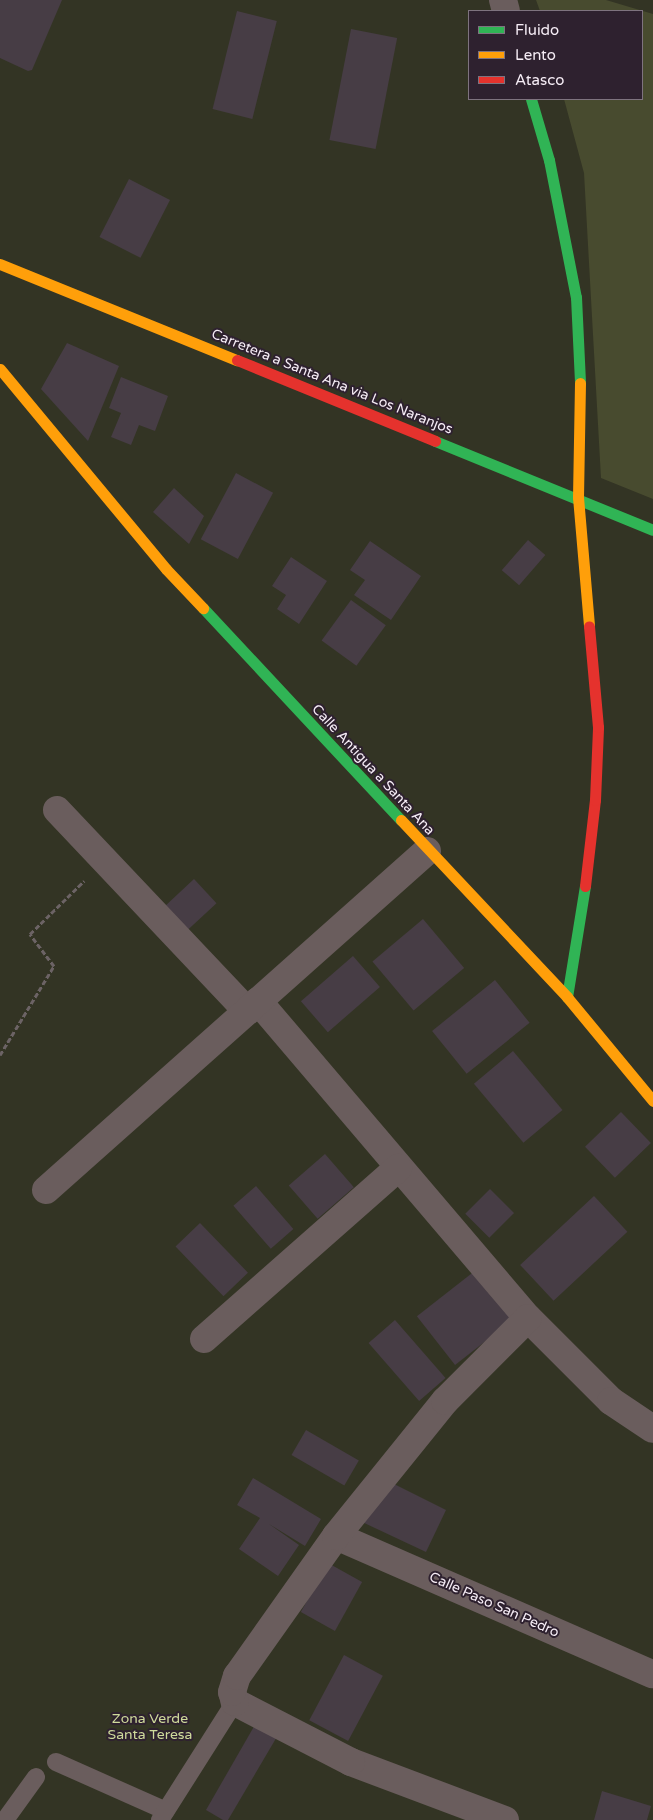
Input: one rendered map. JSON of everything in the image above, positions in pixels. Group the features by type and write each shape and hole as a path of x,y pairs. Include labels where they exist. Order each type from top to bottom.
{"street":[{"path":"531,100 549,160 576,297 581,357 578,497 598,727 595,800 580,928 567,998"},
{"name":"Carretera a Santa Ana via Los Naranjos","path":"0,264 578,497 653,530"},
{"name":"Calle Antigua a Santa Ana","path":"0,370 72,459 166,569 427,851 567,998 653,1101"},
{"path":"57,810 252,1006 398,1168 528,1318 611,1401 653,1429"},
{"path":"46,1190 427,851"},
{"path":"204,1339 398,1168"},
{"path":"505,1820 351,1762 236,1702 232,1692 237,1676 336,1536 446,1400 528,1318"},
{"name":"Calle Paso San Pedro","path":"336,1536 653,1671"}],"lane":[{"path":"56,1762 163,1815 236,1702"},
{"path":"5,1820 36,1777"}],"path":[{"path":"0,1055 54,966 30,934 106,860"}],"green space":[{"name":"Zona Verde Santa Teresa","path":"0,0 653,0 653,1820 0,1820"},
{"path":"536,0 606,0 640,10 540,10"},
{"path":"643,11 653,14 653,499 601,478 584,173 564,100 643,100"}],"building":[{"path":"0,0 62,0 32,70 28,71 0,58"},
{"path":"237,11 277,21 252,119 213,109"},
{"path":"351,29 397,38 376,149 329,140"},
{"path":"129,179 170,200 140,258 99,237"},
{"path":"67,343 119,366 88,441 41,389"},
{"path":"121,377 168,396 155,431 139,425 131,445 111,437 121,413 109,408"},
{"path":"236,473 273,493 238,559 201,539"},
{"path":"174,488 204,516 189,544 153,512"},
{"path":"528,540 545,555 519,585 502,570"},
{"path":"370,541 421,576 391,620 354,595 365,580 350,570"},
{"path":"291,557 327,581 299,624 277,609 286,595 272,586"},
{"path":"351,600 386,625 356,666 322,640"},
{"path":"194,879 217,903 184,934 161,910"},
{"path":"423,919 464,968 414,1010 372,961"},
{"path":"353,956 380,987 328,1032 301,1001"},
{"path":"495,980 530,1023 467,1074 432,1031"},
{"path":"513,1051 562,1110 523,1143 474,1084"},
{"path":"621,1112 651,1143 615,1178 585,1147"},
{"path":"325,1154 354,1187 318,1219 289,1185"},
{"path":"256,1186 293,1229 271,1249 233,1206"},
{"path":"490,1189 514,1213 489,1238 465,1214"},
{"path":"594,1196 627,1232 554,1301 520,1265"},
{"path":"200,1223 248,1273 223,1296 176,1247"},
{"path":"476,1270 514,1319 455,1365 417,1316"},
{"path":"395,1320 446,1378 419,1401 369,1343"},
{"path":"306,1430 359,1460 344,1486 292,1455"},
{"path":"253,1478 321,1519 305,1546 269,1524 299,1545 278,1576 239,1549 260,1518 237,1505"},
{"path":"390,1482 446,1510 426,1552 360,1521"},
{"path":"328,1563 362,1582 335,1631 301,1612"},
{"path":"344,1655 383,1676 348,1741 309,1720"},
{"path":"256,1723 278,1735 228,1820 223,1820 206,1810"},
{"path":"602,1791 651,1806 647,1820 594,1820"}],"traffic: fast":[{"path":"531,100 549,160 576,297 580,383"},
{"path":"435,441 653,530"},
{"path":"203,608 401,820"},
{"path":"567,997 585,886"}],"traffic: slow":[{"path":"0,264 237,360"},
{"path":"0,369 166,569 203,608"},
{"path":"580,383 578,497 589,626"},
{"path":"401,820 567,997 653,1101"}],"traffic: jam":[{"path":"237,360 435,441"},
{"path":"585,886 595,800 598,727 589,626"}]}
